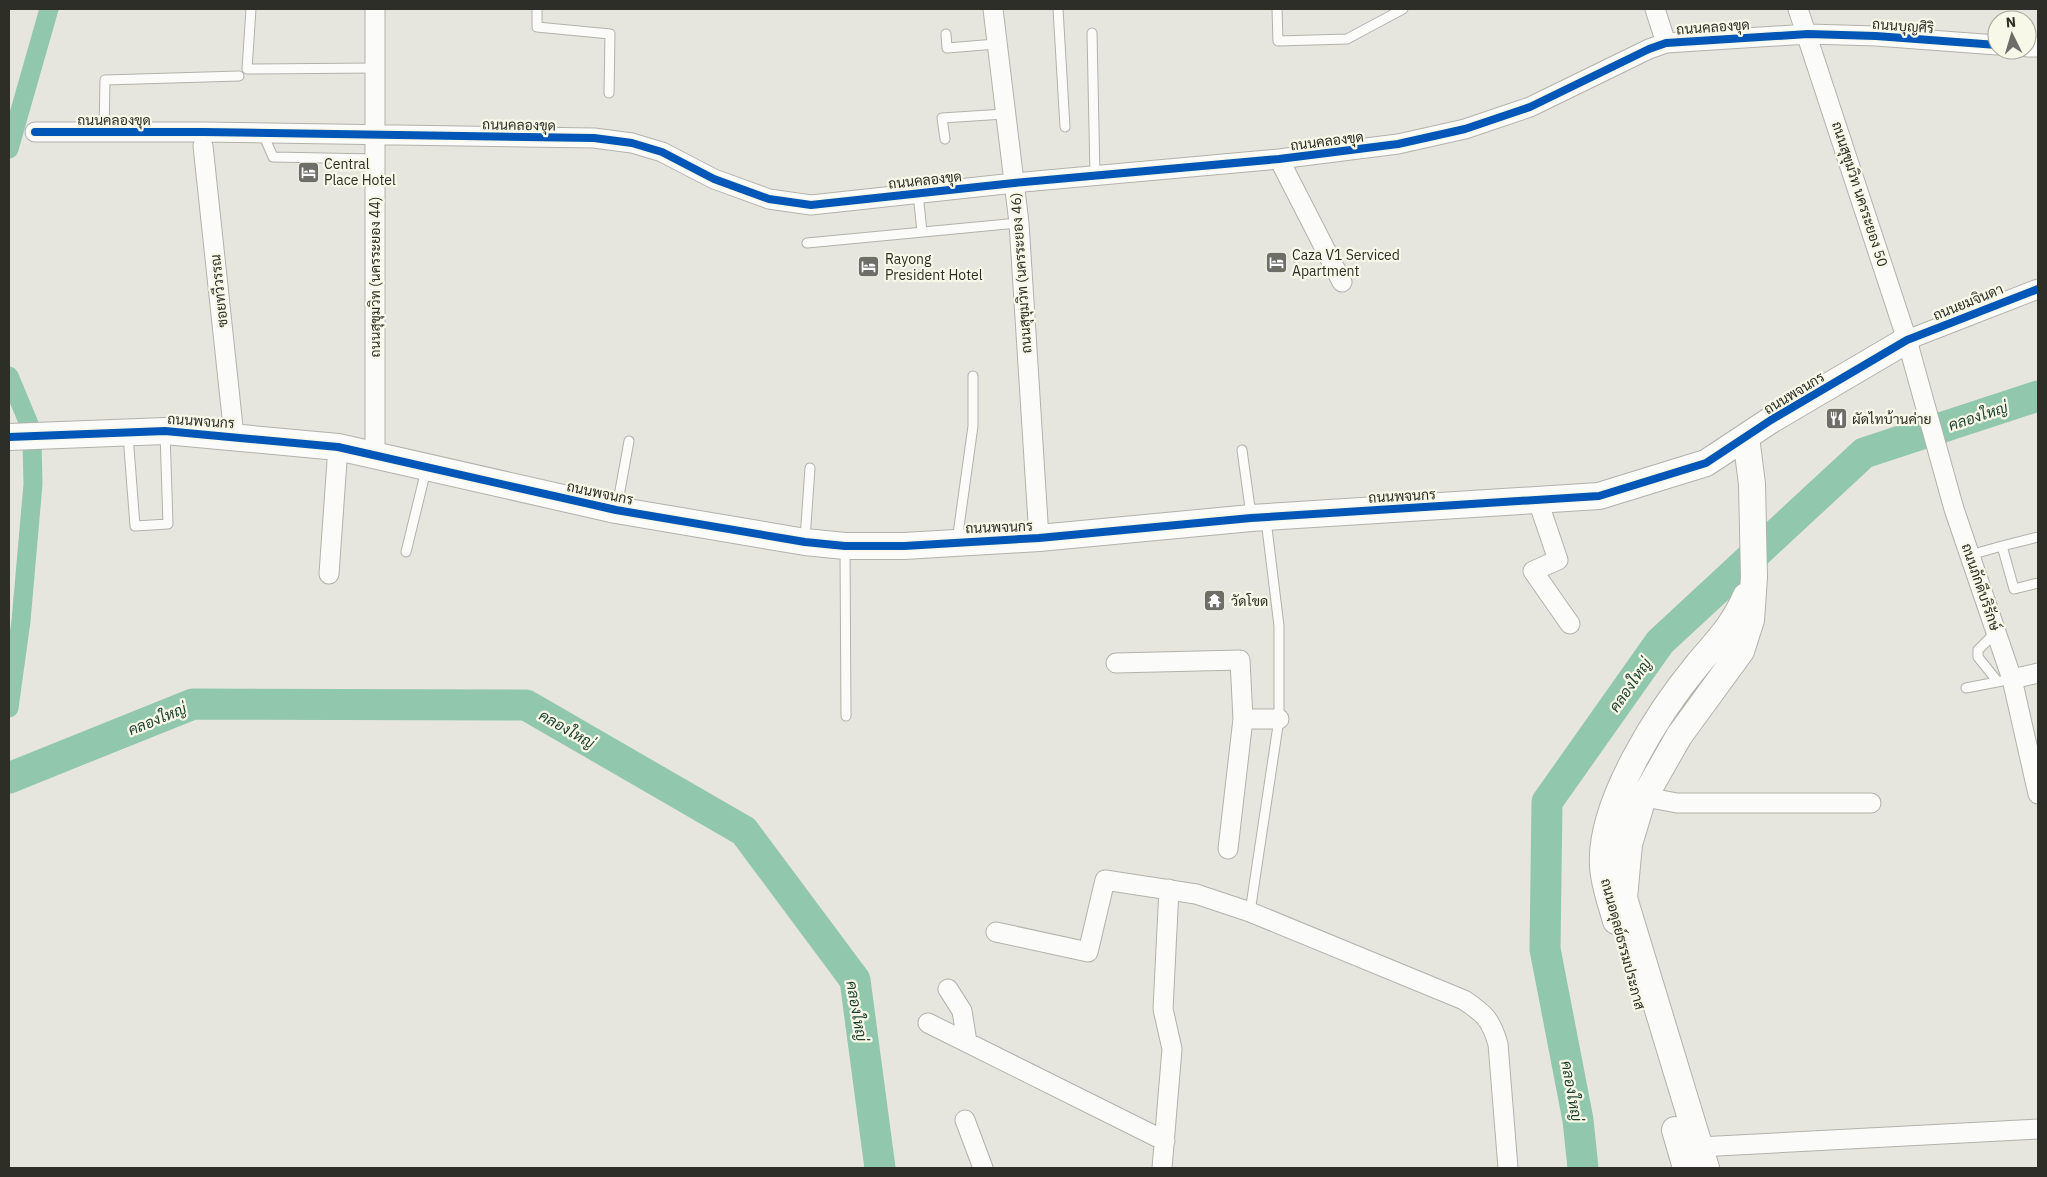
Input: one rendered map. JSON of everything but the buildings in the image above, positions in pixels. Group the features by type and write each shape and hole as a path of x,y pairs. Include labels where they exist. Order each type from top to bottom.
{"street":[{"name":"ถนนสุขุมวิท (นครระยอง 44)","path":"375,9 375,456"},
{"name":"ถนนสุขุมวิท (นครระยอง 46)","path":"993,9 1004,114 1019,222 1039,538"},
{"path":"1656,9 1666,43"},
{"name":"ถนนสุขุมวิท นครระยอง 50","path":"1798,9 1808,34 1908,340 1918,381"},
{"name":"ถนนคลองขุด","path":"34,132 594,138 632,143 662,152 714,179 743,190 769,199 811,205 1014,183 1279,159 1398,144 1465,129 1530,107 1649,49 1666,43 1808,34"},
{"name":"ถนนบุญศิริ","path":"1808,34 1876,36 1987,44"},
{"name":"ซอยทวีวรรณ","path":"203,146 234,436"},
{"path":"1279,159 1342,282"},
{"name":"ถนนยมจินดา","path":"1908,340 2038,289"},
{"name":"ถนนพจนกร","path":"9,437 165,431 338,447 616,510 805,542 845,546 904,546 957,541 1039,538 1258,517 1599,496 1706,463 1771,420 1908,340"},
{"name":"ถนนภักดีบริรักษ์","path":"1918,381 1954,509 1996,632 2005,681 2038,794"},
{"name":"ถนนอดุลย์ธรรมประภาส","path":"1697,1161 1624,898 1629,844 1645,796 1679,736 1741,651 1751,620 1754,577 1752,484 1746,437"},
{"path":"329,574 338,447"},
{"path":"1538,500 1558,560 1533,571 1570,624"},
{"name":"ถนนอดุลย์ธรรมประภาส","path":"1697,1161 1606,886 1603,866 1605,829 1632,764 1666,707 1698,664 1721,639 1738,614 1754,577"},
{"path":"1116,663 1240,660 1243,719 1228,849"},
{"path":"2005,681 2038,673"},
{"path":"1679,691 1699,708"},
{"path":"1243,719 1279,719"},
{"path":"1645,796 1677,803 1871,803"},
{"path":"996,932 1088,952 1105,880 1169,889 1196,894 1250,912 1464,1000 1484,1014 1493,1026 1498,1044 1508,1168"},
{"path":"1162,1168 1172,1049 1163,1009 1169,889"},
{"path":"948,989 962,1011 967,1042"},
{"path":"928,1023 1165,1141"},
{"path":"965,1120 983,1168"},
{"path":"1697,1161 2038,1129"}],"lane":[{"path":"251,9 247,69 375,68"},
{"path":"537,9 537,27 610,34 609,93"},
{"path":"1058,9 1064,127"},
{"path":"1277,9 1278,41 1347,39 1403,9"},
{"path":"1092,33 1095,177"},
{"path":"946,34 947,48 996,44"},
{"path":"104,133 105,80 239,76"},
{"path":"944,140 942,118 1004,114"},
{"path":"263,134 273,157 375,159"},
{"path":"918,193 922,232"},
{"path":"808,243 1019,222"},
{"path":"957,541 973,426 973,376"},
{"path":"128,432 135,526 168,524 165,431"},
{"path":"616,510 629,441"},
{"path":"1242,450 1258,517 1279,626 1279,719 1250,912"},
{"path":"406,552 427,467"},
{"path":"805,542 810,468"},
{"path":"1970,555 2038,537"},
{"path":"845,546 846,716"},
{"path":"2002,546 2014,590 2038,583"},
{"path":"1996,632 1978,650 1978,657 2005,681"},
{"path":"1966,688 2005,681"}],"waterway":[{"path":"9,149 49,9"},
{"path":"9,376 29,424 32,442 33,484 21,621 9,708"},
{"name":"คลองใหญ่","path":"1583,1168 1578,1120 1545,949 1547,802 1660,642 1864,453 2038,396"},
{"name":"คลองใหญ่","path":"9,778 193,704 526,705 744,831 855,980 880,1168"}],"cycle path":[{"path":"35,132 204,132 594,138 632,143 662,152 714,179 769,199 811,205 1014,183 1279,159 1398,144 1465,129 1530,107 1649,49 1666,43 1808,34 1876,36 1987,44"},
{"path":"9,437 165,431 338,447 616,510 805,542 845,546 904,546 1039,538 1251,518 1599,496 1706,463 1771,420 1907,340 2038,289"}],"place":[{"name":"Central Place Hotel","path":"308,172"},
{"name":"Caza V1 Serviced Apartment","path":"1276,263"},
{"name":"Rayong President Hotel","path":"869,267"},
{"name":"ผัดไทบ้านค่าย","path":"1836,419"},
{"name":"วัดโขด","path":"1215,601"}]}
